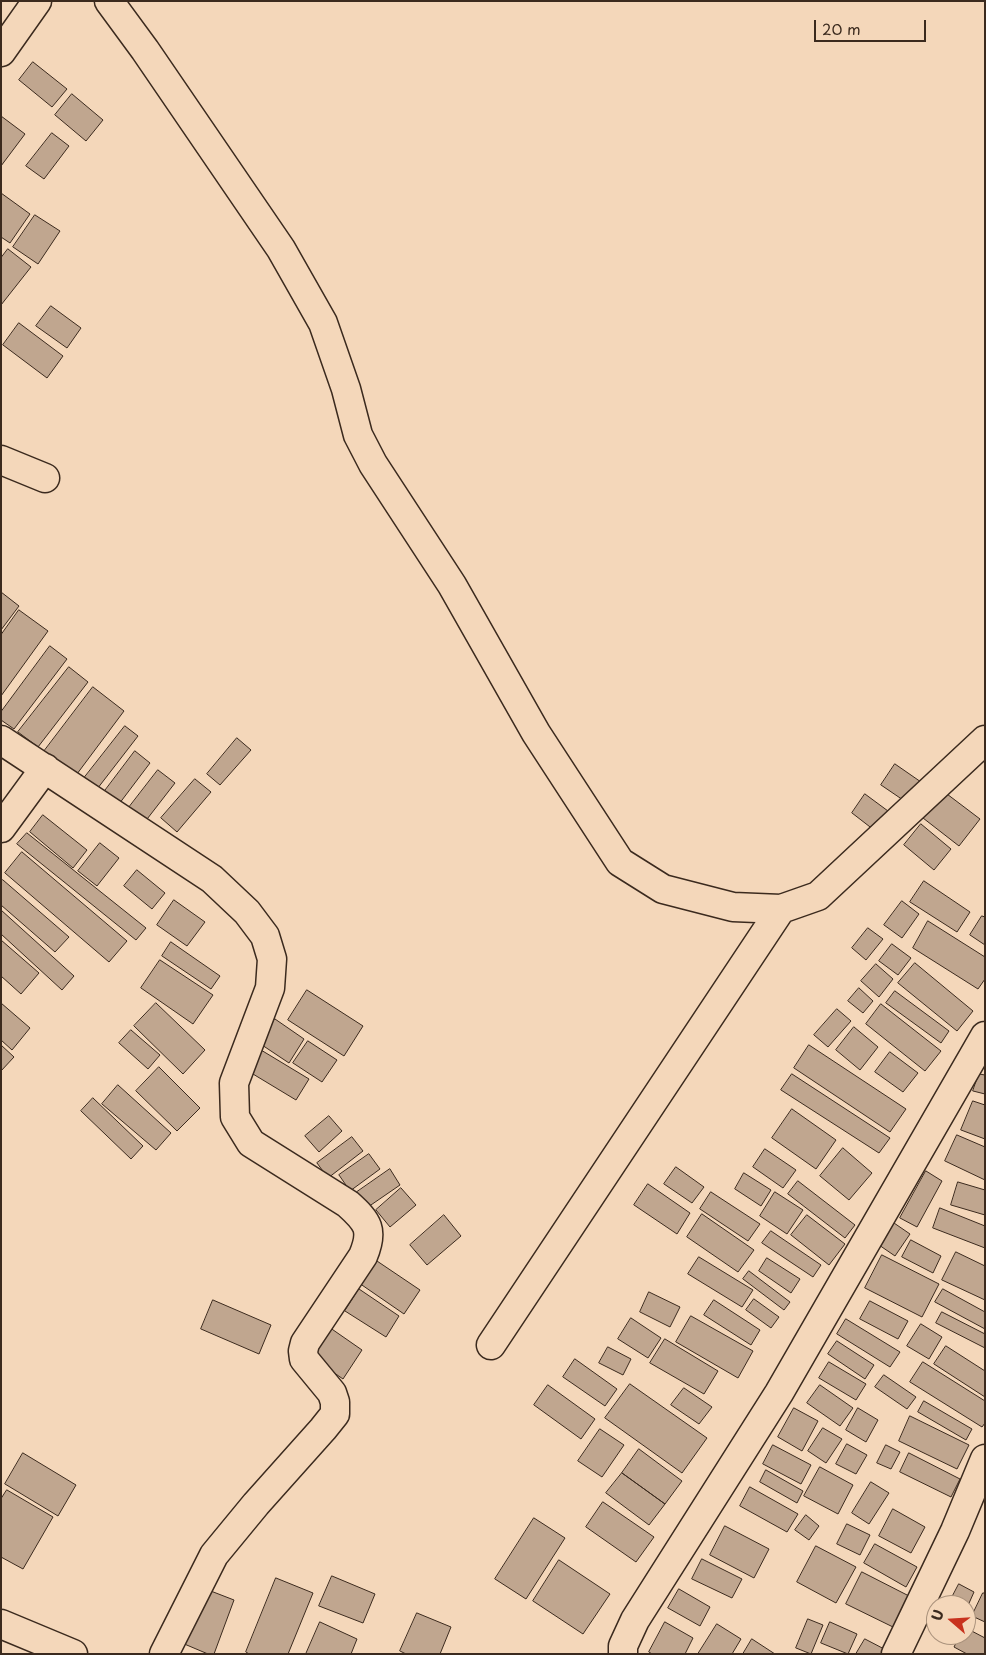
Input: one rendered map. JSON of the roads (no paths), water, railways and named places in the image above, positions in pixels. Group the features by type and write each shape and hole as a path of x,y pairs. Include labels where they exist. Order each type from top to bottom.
{"main road":[{"path":"1,52 37,1"},
{"path":"109,1 281,249 323,323 346,389 358,436 373,464 452,585 536,733 620,862 663,889 733,907 781,909 818,896 985,740"},
{"path":"1,460 45,478"},
{"path":"1,740 212,879 247,912 265,936 272,959 270,988 234,1083 235,1116 251,1142 348,1204 369,1227 368,1243 363,1256 305,1343 303,1351 304,1359 332,1393 335,1402 335,1414 214,1555 164,1654"},
{"path":"1,828 45,768"},
{"path":"491,1344 781,909"},
{"path":"623,1654 623,1646 635,1620 779,1394 985,1036"},
{"path":"896,1654 955,1531 985,1459"},
{"path":"1,1624 74,1654"}]}
